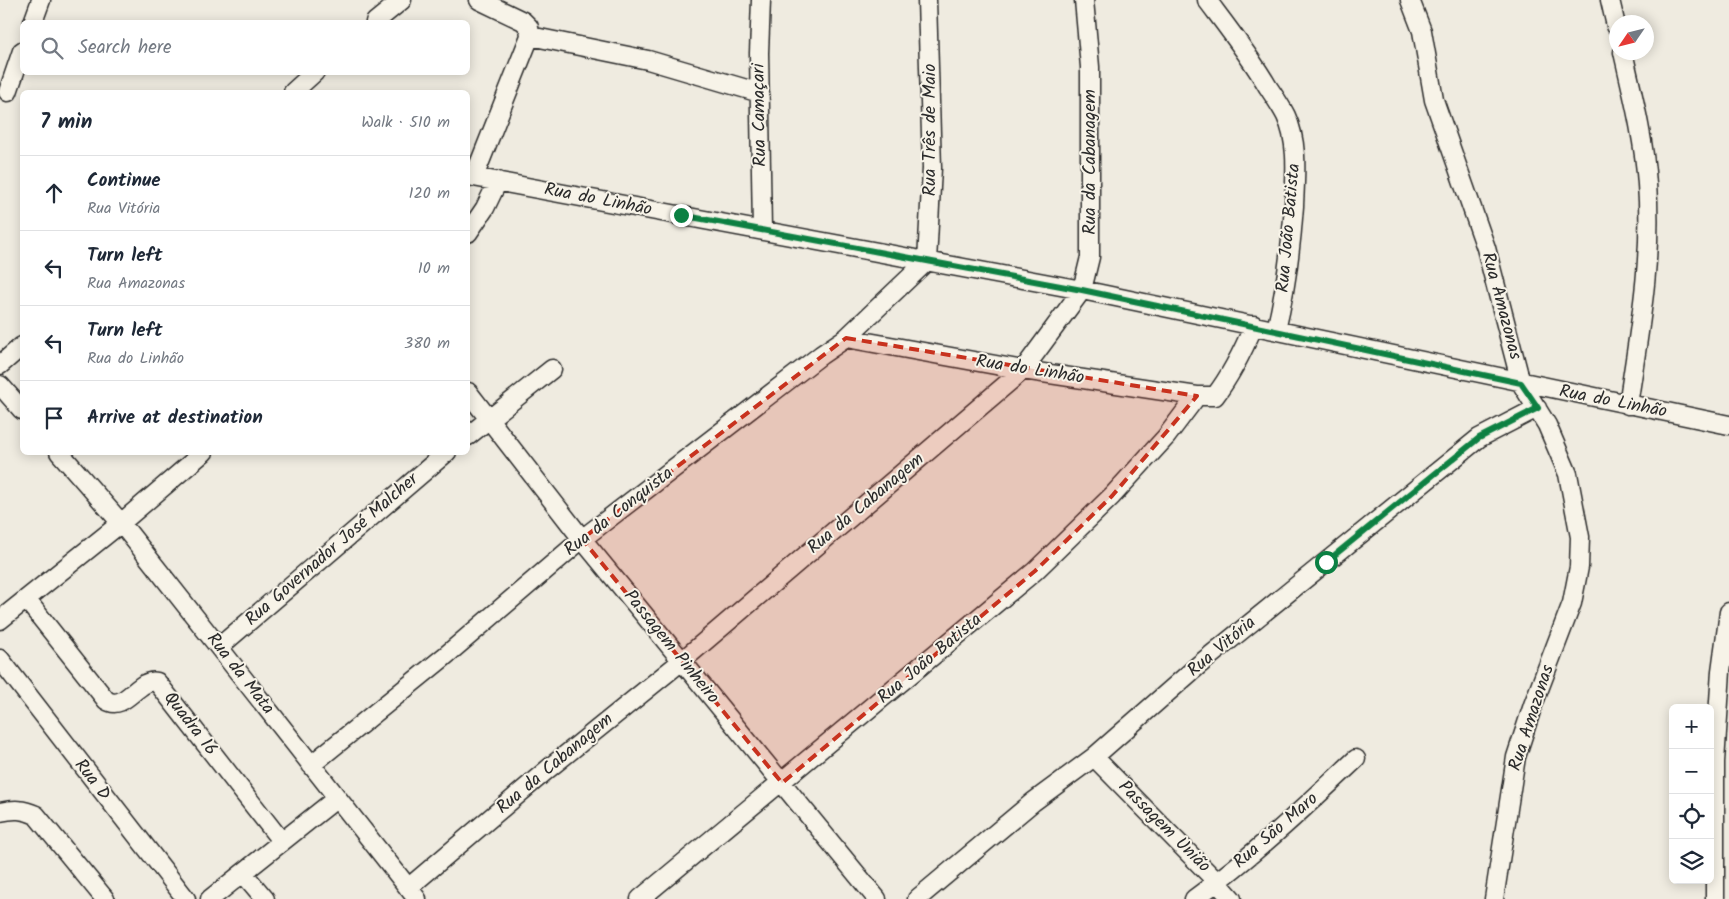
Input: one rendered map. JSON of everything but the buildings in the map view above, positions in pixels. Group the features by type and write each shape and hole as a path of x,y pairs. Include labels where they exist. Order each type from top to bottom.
{"street":[{"path":"34,20 41,0"},
{"path":"377,20 402,0"},
{"path":"471,176 530,36 529,27 522,21 479,0"},
{"name":"Rua Camaçari","path":"761,0 762,230"},
{"name":"Rua Três de Maio","path":"928,0 932,168 928,261"},
{"name":"Rua da Cabanagem","path":"413,894 548,769 683,660 1024,370 1082,290 1090,257 1090,67 1084,0"},
{"name":"Rua João Batista","path":"1207,0 1252,60 1286,116 1292,133 1295,154 1291,247 1276,330"},
{"name":"Rua Amazonas","path":"1410,0 1422,31 1434,100 1486,248 1521,383 1547,425 1568,474 1580,537 1579,567 1572,602 1533,704 1516,757 1494,899"},
{"path":"1610,0 1613,15"},
{"path":"530,36 648,60 760,93"},
{"path":"10,92 20,58"},
{"path":"1625,60 1637,112 1647,186 1645,292 1628,405"},
{"path":"294,90 312,75"},
{"name":"Rua do Linhão","path":"471,176 1082,290 1729,425"},
{"path":"470,230 485,208 498,181"},
{"name":"Rua da Conquista","path":"311,765 444,657 582,539 821,355 846,338 928,261"},
{"name":"Rua do Linhão","path":"846,338 1024,370 1197,396 1215,396 1241,356 1254,325"},
{"path":"0,365 20,348"},
{"path":"470,434 552,370"},
{"path":"0,384 20,408"},
{"name":"Passagem Pinheiro","path":"470,395 582,539 877,899"},
{"name":"Rua João Batista","path":"640,899 1036,571 1119,488 1166,437 1197,396"},
{"name":"Rua Vitória","path":"916,899 1032,802 1094,757 1200,664 1479,438 1538,408"},
{"name":"Rua da Mata","path":"62,455 121,524 413,894"},
{"path":"0,620 121,524 201,455"},
{"name":"Rua Governador José Malcher","path":"219,647 443,455"},
{"name":"Quadra 16","path":"26,599 110,703 121,701 148,682 157,682 282,842"},
{"path":"1715,899 1715,762 1729,612"},
{"name":"Rua D","path":"0,659 186,899"},
{"name":"Passagem União","path":"1094,757 1218,882 1232,899"},
{"name":"Rua São Maro","path":"1194,899 1218,882 1356,760"},
{"path":"210,899 337,798"},
{"path":"0,812 24,810 36,815 105,899"},
{"path":"243,873 265,899"}],"highlighted area":[{"path":"846,338 1197,396 1112,496 1035,571 782,783 582,539"}],"route":[{"path":"681,215 1082,290 1521,383 1538,408 1479,438 1326,562"}]}
